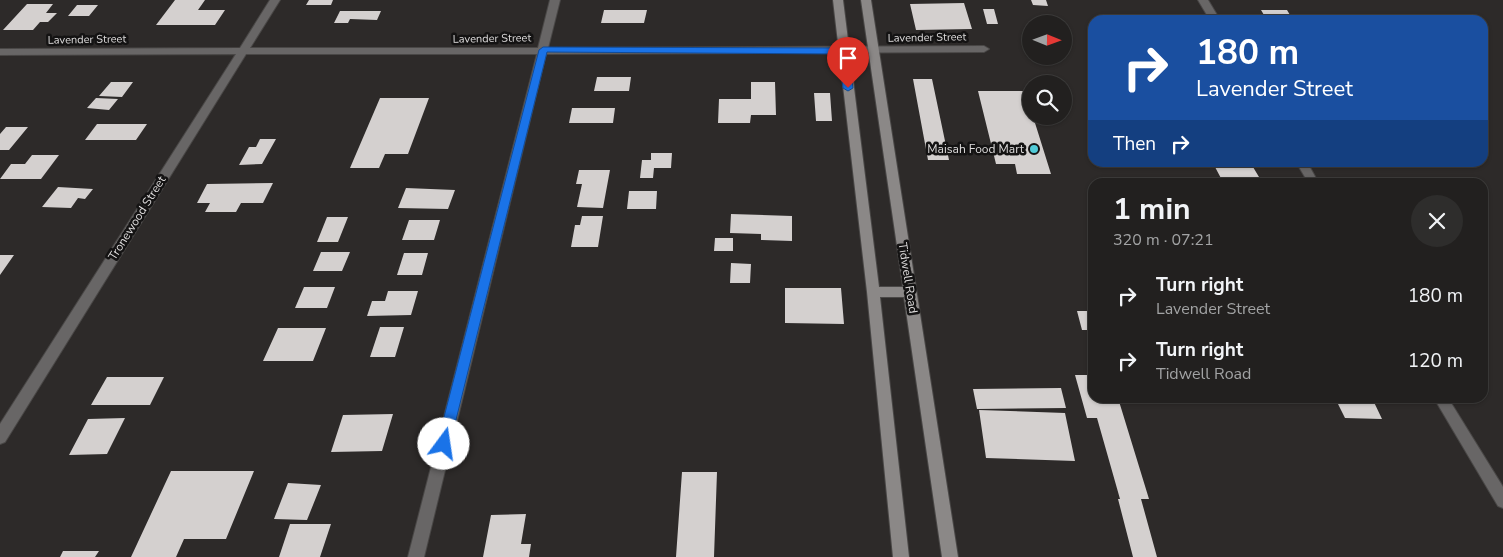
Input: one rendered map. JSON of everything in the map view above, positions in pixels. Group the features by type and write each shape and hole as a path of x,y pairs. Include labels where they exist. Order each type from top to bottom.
{"main road":[{"path":"838,0 873,292 901,557"},
{"name":"Tidwell Road","path":"866,0 950,557"},
{"path":"873,292 910,292"}],"street":[{"name":"Tronewood Street","path":"0,437 275,0"},
{"path":"416,557 555,0"},
{"path":"1203,0 1212,15"},
{"name":"Lavender Street","path":"0,52 243,50 844,51 984,49"},
{"path":"1304,167 1311,178"},
{"path":"1444,403 1503,501"}],"building":[{"path":"175,0 205,0 198,10 225,10 215,25 156,25"},
{"path":"309,0 333,0 331,5 306,5"},
{"path":"1031,0 1046,0 1048,6 1033,5"},
{"path":"964,3 972,29 916,30 910,4"},
{"path":"27,4 53,4 46,13 57,13 48,22 40,22 33,30 3,30"},
{"path":"77,5 98,5 89,16 68,16"},
{"path":"983,9 994,9 998,24 987,24"},
{"path":"604,10 647,10 644,23 601,23"},
{"path":"1261,10 1287,10 1290,15 1264,15"},
{"path":"340,11 381,11 377,20 350,19 348,23 334,23"},
{"path":"597,77 631,77 629,91 594,91"},
{"path":"913,79 932,79 949,160 928,160"},
{"path":"111,82 133,82 122,97 99,96"},
{"path":"751,82 775,82 776,115 751,115 750,123 718,123 719,99 751,99"},
{"path":"978,91 1022,91 1022,125 1036,125 1051,174 1017,174 1015,164 996,164"},
{"path":"814,93 830,93 832,121 816,121"},
{"path":"96,98 118,99 109,110 87,108"},
{"path":"380,98 429,98 408,154 385,154 379,168 350,168"},
{"path":"572,108 615,108 613,123 569,123"},
{"path":"97,124 147,124 136,140 85,140"},
{"path":"6,127 28,127 9,150 0,150 0,134"},
{"path":"260,139 276,139 262,164 239,165 249,147 256,147"},
{"path":"651,153 672,153 671,168 654,168 653,178 640,178 642,160 651,160"},
{"path":"32,155 59,155 41,179 0,179 11,164 25,164"},
{"path":"1215,167 1253,167 1260,178 1221,178"},
{"path":"579,170 610,170 603,208 577,207 582,184 576,184"},
{"path":"273,183 263,203 241,203 236,212 205,212 210,203 197,203 207,184"},
{"path":"58,187 93,189 85,199 78,198 71,208 42,207"},
{"path":"406,188 455,190 448,209 398,208"},
{"path":"629,191 657,191 656,209 627,209"},
{"path":"731,214 792,216 792,241 761,240 761,234 730,233"},
{"path":"582,216 603,216 598,247 571,247 575,225 580,225"},
{"path":"327,217 348,217 338,242 317,242"},
{"path":"409,220 440,220 434,240 402,240"},
{"path":"715,238 733,238 733,251 714,251"},
{"path":"321,252 350,252 342,271 313,271"},
{"path":"404,253 428,253 422,275 397,275"},
{"path":"0,255 14,255 0,275"},
{"path":"731,263 751,264 750,283 730,283"},
{"path":"304,287 335,287 327,308 295,308"},
{"path":"785,288 841,288 844,324 785,323"},
{"path":"388,291 418,291 411,315 367,316 372,301 385,301"},
{"path":"1077,311 1088,311 1088,330 1082,330"},
{"path":"380,327 404,327 395,357 370,357"},
{"path":"278,328 326,328 313,361 263,361"},
{"path":"1075,375 1088,375 1088,403 1120,403 1149,499 1141,499 1157,557 1133,557 1118,499 1120,499 1097,418 1087,418"},
{"path":"107,377 164,377 150,405 91,405"},
{"path":"1061,388 1066,408 977,409 973,389"},
{"path":"1338,403 1374,403 1382,419 1345,418"},
{"path":"979,410 1065,413 1075,461 986,458"},
{"path":"393,414 382,451 331,452 343,415"},
{"path":"125,418 107,454 69,455 88,419"},
{"path":"171,471 254,471 226,539 184,539 176,557 131,557"},
{"path":"682,472 717,472 714,557 676,557"},
{"path":"288,483 321,485 307,520 274,519"},
{"path":"526,514 521,544 531,544 529,557 483,557 491,515"},
{"path":"290,524 331,524 320,557 279,557"},
{"path":"63,551 99,551 95,557 60,557"}],"place":[{"name":"Maisah Food Mart","path":"1034,149"}],"route":[{"path":"444,444 543,50 844,51 848,88"}]}
